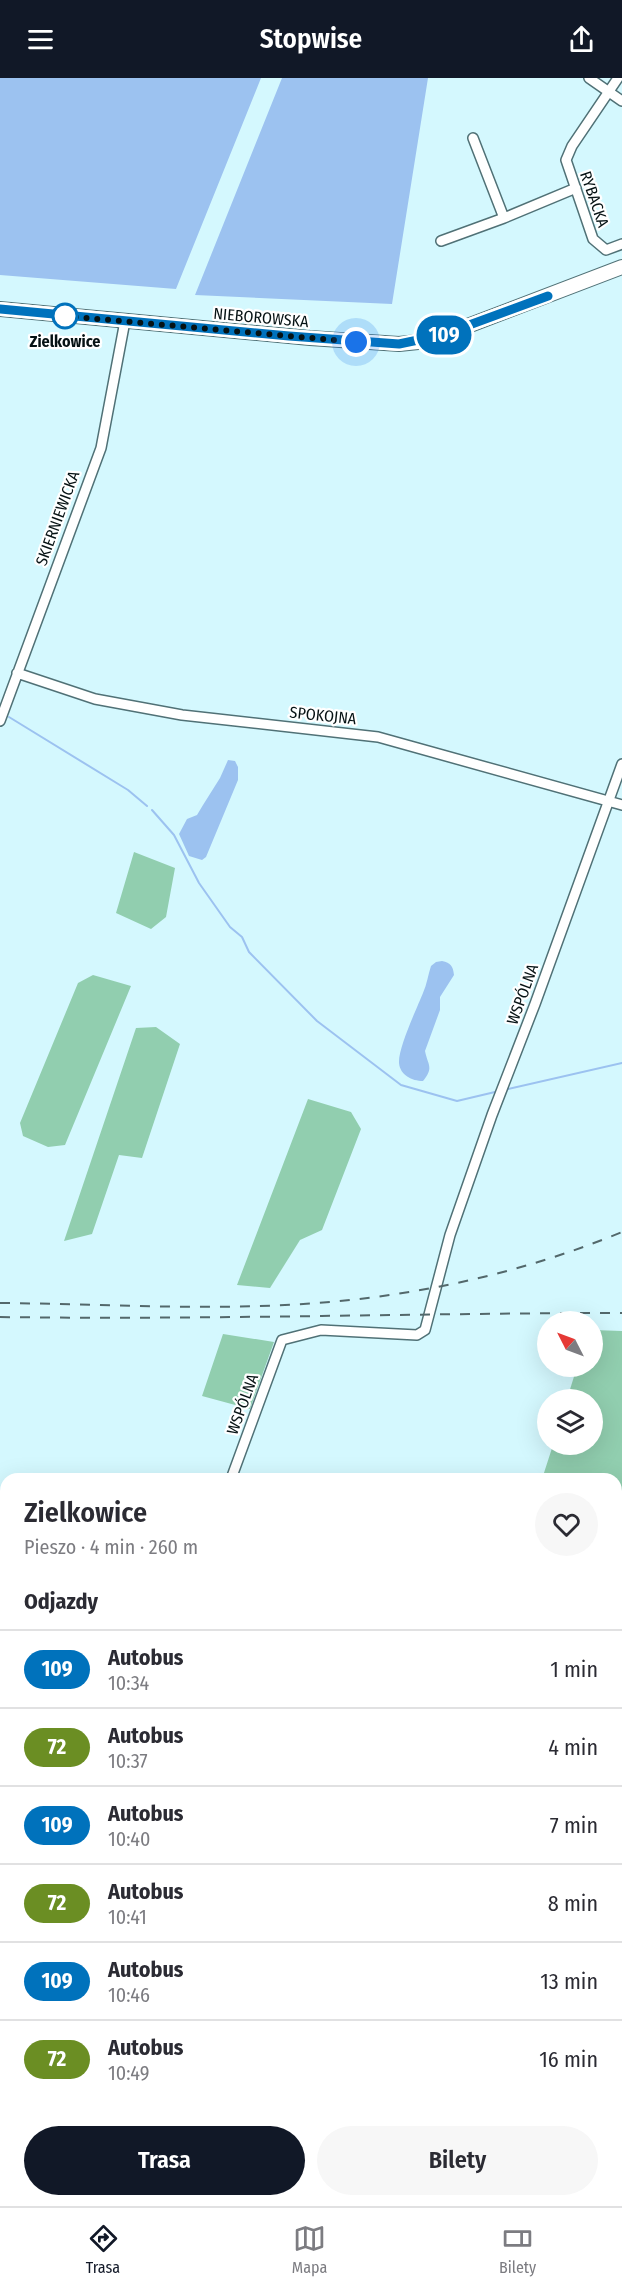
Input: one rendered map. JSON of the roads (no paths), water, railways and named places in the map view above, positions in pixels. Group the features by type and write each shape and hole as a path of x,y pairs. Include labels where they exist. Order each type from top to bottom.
{"main road":[{"name":"NIEBOROWSKA","path":"0,309 399,344 442,335 622,267"}],"street":[{"path":"589,78 622,101"},
{"path":"608,92 618,78"},
{"name":"RYBACKA","path":"608,92 572,146 566,160 593,239 606,250 622,243"},
{"path":"473,138 504,218"},
{"path":"441,242 576,188"},
{"name":"SKIERNIEWICKA","path":"0,721 101,448 125,321"},
{"name":"SPOKOJNA","path":"17,673 95,699 182,715 378,737 622,805"},
{"name":"WSPÓLNA","path":"233,1473 282,1340 321,1330 417,1335 424,1332 450,1235 622,764"}],"water":[{"path":"0,78 261,78 176,289 0,275"},
{"path":"282,78 428,78 392,304 195,295"},
{"path":"228,760 235,761 238,767 238,780 206,857 202,860 189,856 179,834 187,819 197,815 220,778"},
{"path":"442,961 451,965 454,975 440,997 440,1010 425,1051 429,1066 428,1073 423,1081 415,1080 402,1071 399,1056 431,966"}],"waterway":[{"path":"9,717 128,790 147,806"},
{"path":"152,810 174,835 199,883 230,927 242,937 249,952 317,1021 401,1085 457,1101 495,1092"},
{"path":"508,1089 622,1063"}],"railway":[{"path":"0,1303 238,1307 357,1299 434,1288 511,1270 622,1232"},
{"path":"0,1317 155,1318 622,1313"}],"place":[{"name":"Zielkowice","path":"65,316"}]}
